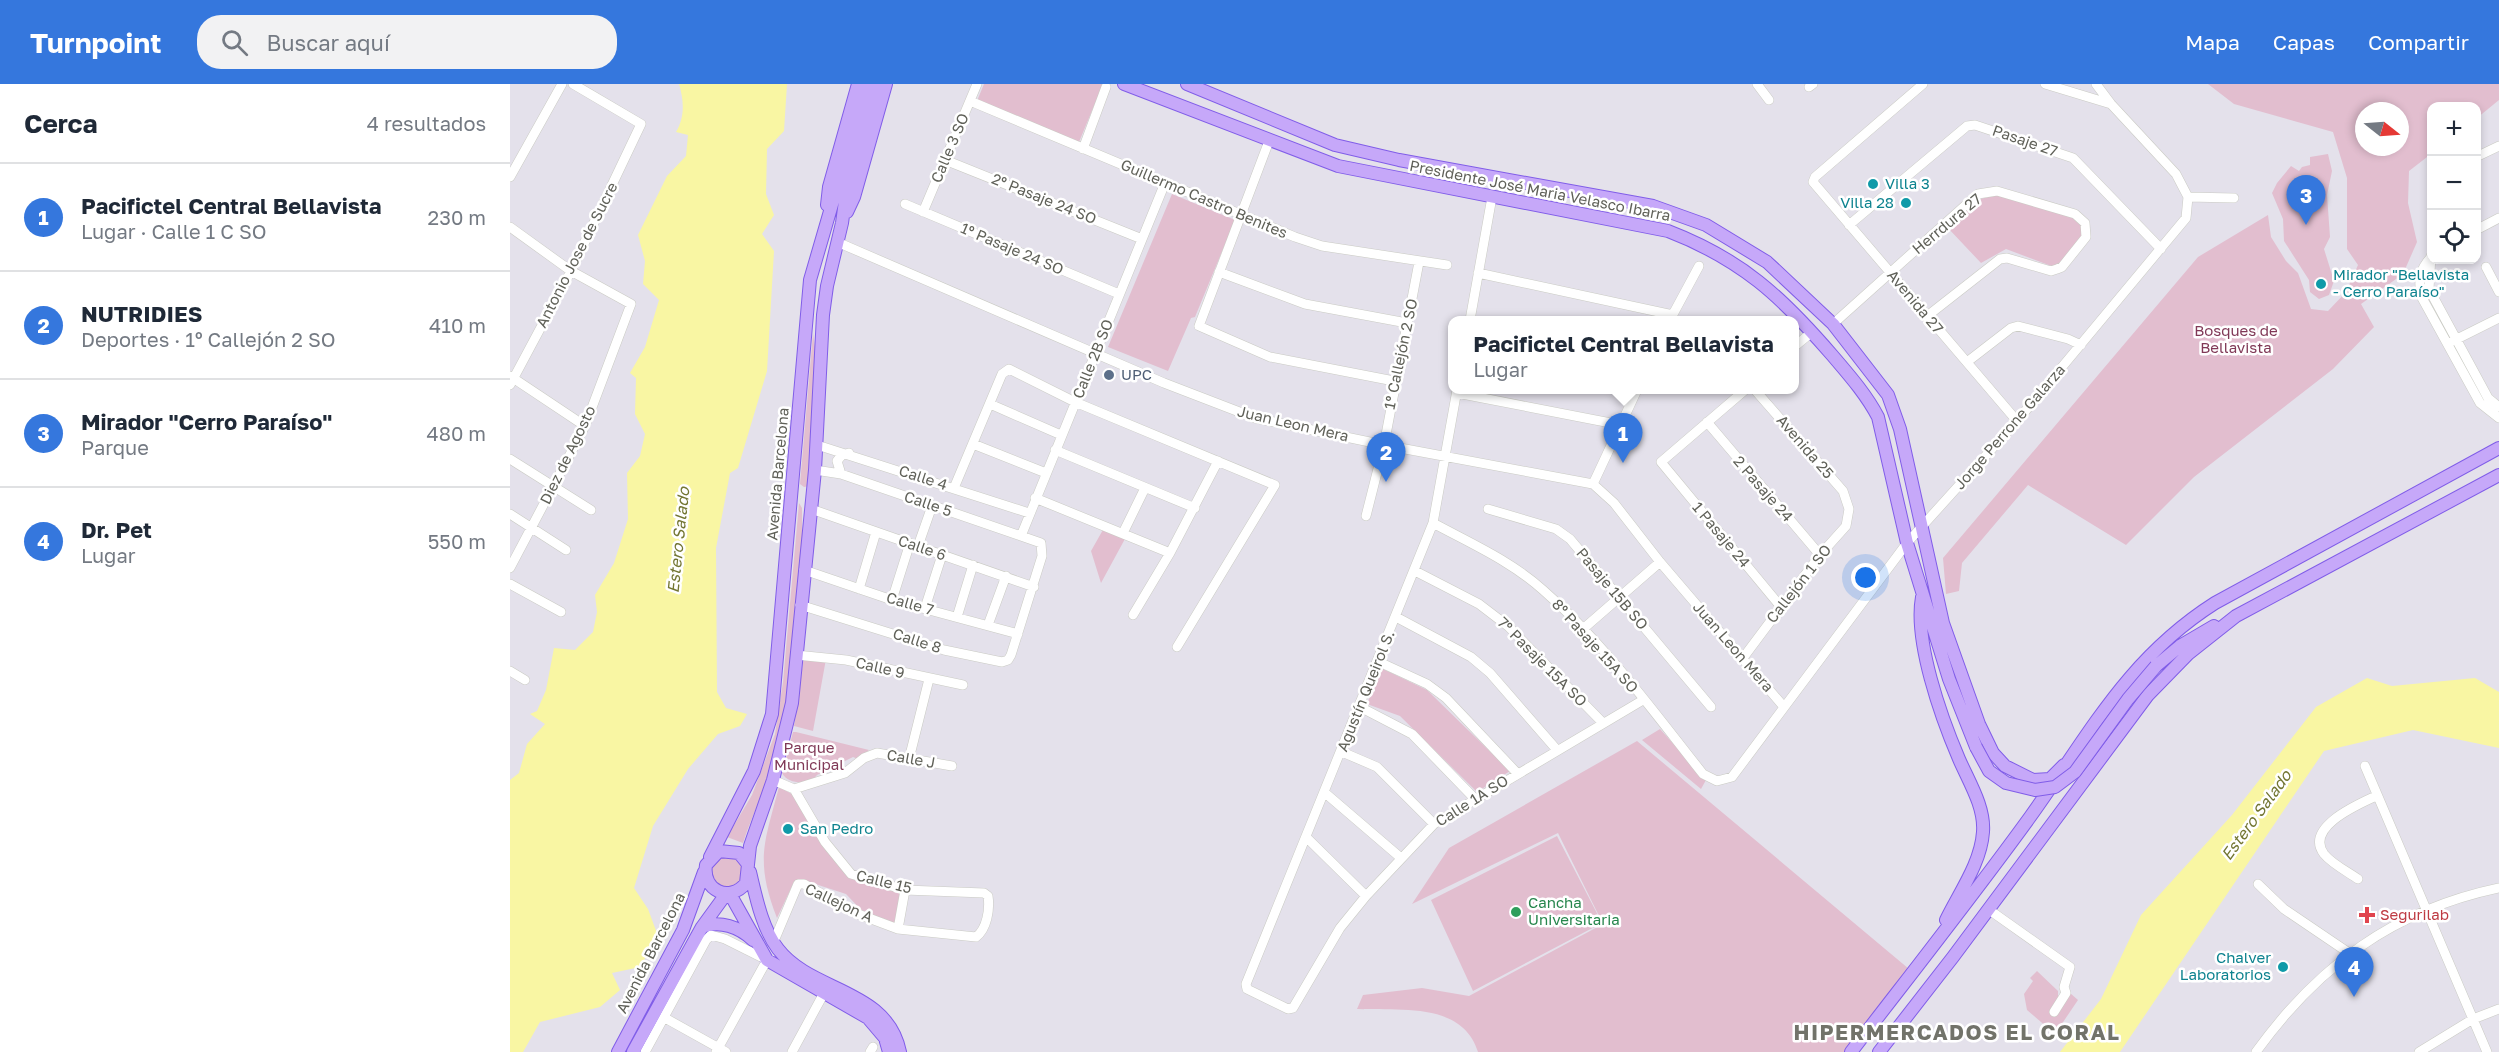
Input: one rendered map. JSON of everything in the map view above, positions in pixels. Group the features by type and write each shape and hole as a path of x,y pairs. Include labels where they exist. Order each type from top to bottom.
{"main road":[{"path":"825,221 829,187 858,84"},
{"name":"Avenida Barcelona","path":"748,866 755,827 773,780 792,703 815,470 823,315 867,84"},
{"name":"Presidente José Maria Velasco Ibarra","path":"1124,84 1141,88 1269,141 1338,166 1651,226 1702,244 1726,256 1762,283 1796,316"},
{"name":"Presidente José Maria Velasco Ibarra","path":"1187,84 1335,145 1399,160 1653,206 1728,236 1767,262 1833,324 1888,395 1900,429 1943,623 1963,683 1987,743 2005,766 2033,780 2050,779 2064,765"},
{"path":"842,223 854,197 883,86"},
{"name":"Avenida Barcelona","path":"618,1052 683,930 708,862 754,771 772,714 810,280 825,221 859,129 883,86"},
{"path":"1396,178 1404,172 1405,167 1399,160"},
{"name":"Presidente José Maria Velasco Ibarra","path":"1799,319 1870,401 1878,417 1907,543 1950,679 1976,747 1989,771 2006,783 2028,790 2055,787 2075,772 2128,699 2156,666 2180,646 2236,616"},
{"path":"1851,1052 2031,816 2064,765 2137,667 2193,617 2495,450"},
{"path":"792,473 794,485 799,490 806,492 813,485"},
{"path":"1879,1052 2148,695 2188,654 2236,616 2499,475"},
{"path":"790,505 797,496 807,500 809,524"},
{"path":"1923,592 1919,613 1936,701 1978,801 1983,824 1982,843 1971,870 1933,946"},
{"path":"889,1052 885,1038 868,1018 766,960 728,894 709,885 708,862 726,850 739,853 748,866 756,898 774,941 787,958 878,1012 894,1032 900,1052"},
{"path":"728,894 742,888 749,876 748,866"},
{"name":"Avenida Barcelona","path":"633,1052 702,927 728,894"},
{"path":"702,927 710,924 727,926 743,931 755,942"}],"street":[{"path":"510,177 562,84"},
{"name":"Antonio Jose de Sucre","path":"511,380 571,272 641,124 573,84"},
{"name":"Calle 3 SO","path":"923,212 977,84"},
{"path":"1757,84 1769,100"},
{"name":"Avenida 27","path":"1923,84 1815,177 1813,182 2017,421"},
{"path":"2044,84 2111,104"},
{"path":"2096,84 2111,104 2176,174 2188,197 2234,198"},
{"path":"1083,149 1106,87"},
{"name":"Guillermo Castro Benites","path":"970,101 1322,246 1448,265"},
{"name":"Pasaje 27","path":"1849,225 1967,126 1975,125 2073,158 2161,249"},
{"path":"1269,141 1199,326 1270,357 1394,381"},
{"path":"2480,156 2499,146"},
{"name":"2º Pasaje 24 SO","path":"945,160 1142,239"},
{"name":"Calle 2B SO","path":"1021,536 1165,183"},
{"name":"Herrdura 27","path":"1833,324 1978,194 1989,191 2074,214 2085,223 2086,237 2062,267 2051,271 2007,258 2000,259 1926,317"},
{"path":"1471,316 1492,197"},
{"name":"Jorge Perrone Galarza","path":"1736,772 1907,543 2017,421 2186,218 2188,197"},
{"name":"1º Pasaje 24 SO","path":"905,204 1119,294"},
{"path":"2481,227 2499,218"},
{"path":"510,227 571,272"},
{"name":"Juan Leon Mera","path":"837,242 1095,354 1217,405 1255,418 1593,484 1614,503 1660,562 1784,707"},
{"path":"2427,261 2422,267 2418,281 2421,296 2490,401 2499,407"},
{"name":"1º Callejón 2 SO","path":"1366,516 1384,445 1394,381 1419,262"},
{"path":"1672,316 1699,266"},
{"path":"2486,267 2499,292"},
{"name":"Diez de Agosto","path":"510,568 585,426 631,304 571,272"},
{"path":"1220,272 1305,304 1407,323"},
{"path":"1478,273 1662,316"},
{"path":"2452,341 2499,318"},
{"path":"1967,362 2011,328 2018,326 2067,339 2080,345"},
{"path":"1799,343 1812,332"},
{"path":"2452,341 2480,403 2499,418"},
{"path":"954,488 1002,374 1009,369 1075,402 1275,485 1177,647"},
{"path":"511,380 585,426"},
{"name":"Agustín Queirol S.","path":"1296,1003 1293,1008 1288,1009 1252,993 1246,984 1433,523 1456,394"},
{"path":"1471,394 1621,425"},
{"path":"1593,484 1635,394"},
{"path":"1707,422 1740,394"},
{"name":"Avenida 25","path":"1758,394 1843,491 1849,509"},
{"path":"990,404 1061,435"},
{"name":"1 Pasaje 24","path":"1707,422 1660,462 1781,607"},
{"name":"2 Pasaje 24","path":"1707,422 1820,555"},
{"path":"2495,450 2499,441"},
{"name":"Calle 4","path":"817,444 1029,513"},
{"path":"973,444 1046,473"},
{"path":"1055,450 1195,508"},
{"path":"841,474 837,461 842,455 849,453"},
{"path":"510,459 591,510"},
{"path":"1133,615 1195,508 1218,461"},
{"name":"Calle 5","path":"815,470 841,474 1041,543"},
{"path":"1123,533 1145,488"},
{"path":"1035,498 1170,553"},
{"path":"892,600 932,506"},
{"name":"Calle 6","path":"811,509 1034,586"},
{"name":"Pasaje 15B SO","path":"1488,509 1556,529 1570,539 1711,707"},
{"name":"Callejón 1 SO","path":"1743,658 1820,555 1846,526 1849,509"},
{"path":"510,514 566,550"},
{"name":"8º Pasaje 15A SO","path":"1433,523 1515,568 1543,589 1583,629 1708,778 1723,781 1736,772"},
{"path":"859,589 876,532"},
{"name":"Calle 8","path":"800,605 944,650 1002,662 1011,655 1034,586 1042,556 1041,543"},
{"path":"925,608 942,555"},
{"path":"1583,629 1660,562"},
{"path":"957,617 973,565"},
{"name":"Calle 7","path":"804,570 892,600 1018,634"},
{"name":"7º Pasaje 15A SO","path":"1415,571 1479,604 1503,621 1603,723"},
{"path":"988,625 1006,576"},
{"path":"510,584 561,612"},
{"path":"1396,617 1471,657 1490,673 1557,750"},
{"name":"Calle 9","path":"796,655 846,660 963,685"},
{"path":"1377,661 1427,684 1446,698 1517,773"},
{"path":"510,671 525,680"},
{"path":"909,759 929,679"},
{"name":"Calle 1A SO","path":"1296,1003 1322,955 1366,896 1434,824 1643,700"},
{"path":"1360,707 1412,734 1476,800"},
{"path":"1341,752 1377,767 1434,824"},
{"name":"Calle J","path":"794,789 846,773 871,754 952,766"},
{"path":"2365,766 2487,1052"},
{"path":"773,780 794,789"},
{"name":"Calle 15","path":"794,789 825,842 847,872 905,890 984,893 988,896 985,927 976,937"},
{"path":"1324,792 1401,858"},
{"path":"2358,879 2327,857 2320,845 2320,837 2342,813 2376,796"},
{"path":"1307,838 1366,896"},
{"name":"Callejon A","path":"774,941 798,884 804,884 858,914 898,928 976,937"},
{"path":"2258,884 2284,909 2349,954"},
{"path":"2256,1052 2296,1000 2349,954 2399,922 2425,910 2499,888"},
{"path":"898,928 905,890"},
{"path":"1988,909 2070,967 2064,987 2066,993 2054,1012"},
{"path":"645,1052 706,940 711,935 766,960 720,1050 664,1018"},
{"path":"792,1052 824,993"},
{"path":"2419,1052 2473,1019 2499,1009"}],"green space":[{"path":"984,84 1103,84 1079,142 977,101"},
{"name":"Bosques de Bellavista","path":"2208,84 2499,84 2499,100 2481,115 2481,102 2427,102 2427,157 2409,171 2408,203 2417,242 2403,274 2361,304 2374,327 2333,369 2194,477 2126,545 2028,485 1962,563 1959,591 1946,594 1943,558 2198,257 2268,215 2271,237 2286,261 2298,273 2311,309 2328,311 2346,292 2358,265 2347,249 2347,178 2333,132 2234,104"},
{"path":"2328,154 2332,171 2327,195 2330,237 2324,249 2334,281 2329,295 2319,299 2310,292 2309,280 2284,241 2283,219 2272,193 2291,166 2299,171 2302,167 2310,165 2310,157"},
{"path":"1172,194 1235,220 1195,317 1191,318 1168,371 1108,347"},
{"path":"1997,195 2072,215 2082,225 2083,236 2061,265 2054,267 2006,249 1981,263 1947,227 1980,199"},
{"path":"813,333 819,376 809,486 804,487 800,484"},
{"path":"799,503 802,508 800,601 789,698 776,757 743,843 727,837 752,795 775,734 783,682"},
{"path":"1104,528 1126,537 1101,583 1091,551"},
{"name":"Parque Municipal","path":"804,656 826,659 813,731 794,726"},
{"path":"1381,668 1427,690 1510,771 1477,792 1400,716 1367,704"},
{"path":"1660,729 1706,780 1701,789 1642,740"},
{"name":"Parque Municipal","path":"793,732 869,750 858,759 853,757 817,775 812,781 796,782 788,779 782,773"},
{"path":"1637,741 1909,969 1846,1052 1478,1052 1470,1036 1458,1024 1444,1017 1410,1010 1357,1009 1363,995 1422,988 1469,996 1603,924 1558,833 1412,904 1449,848"},
{"path":"779,787 792,794 851,878 902,892 895,923 862,911 846,894 803,880 794,882 777,918 766,882 764,852"},
{"name":"Cancha Universitaria","path":"1557,836 1602,923 1473,991 1431,900"},
{"path":"727,856 738,861 743,872 738,883 727,888 716,883 711,872 716,861"},
{"path":"2037,971 2058,991 2058,998 2050,1011 2054,1014 2070,993 2078,1000 2055,1034 2027,1010 2024,994 2033,981 2030,978"}],"water":[{"name":"Estero Salado","path":"679,84 787,84 784,131 767,149 766,194 774,215 762,234 774,251 767,371 738,468 730,473 716,548 717,692 726,708 747,714 740,726 718,734 688,769 653,826 634,888 648,909 658,936 640,967 612,973 620,990 600,1007 540,1022 523,1052 510,1052 510,780 519,773 527,744 545,724 530,714 537,711 546,690 554,648 575,650 593,632 597,612 595,595 614,563 628,519 627,473 640,456 645,434 635,414 636,378 630,373 645,347 659,300 643,284 645,261 638,235 667,176 686,156 688,135 676,132 683,109"},
{"name":"Estero Salado","path":"2367,678 2392,686 2475,678 2499,692 2499,748 2413,730 2324,751 2120,1052 2060,1052 2101,999 2141,915 2232,815 2316,707"}],"place":[{"name":"Villa 3","path":"1873,184"},
{"name":"Villa 28","path":"1906,203"},
{"name":"Mirador \"Cerro Paraíso\"","path":"2306,225"},
{"name":"Mirador \"Bellavista - Cerro Paraíso\"","path":"2321,284"},
{"name":"UPC","path":"1109,375"},
{"name":"Pacifictel Central Bellavista","path":"1623,463"},
{"name":"NUTRIDIES","path":"1386,482"},
{"name":"San Pedro","path":"788,829"},
{"name":"Cancha Universitaria","path":"1516,912"},
{"name":"Segurilab","path":"2367,915"},
{"name":"Chalver Laboratorios","path":"2283,967"},
{"name":"Dr. Pet","path":"2354,997"}],"district":[{"name":"HIPERMERCADOS EL CORAL","path":"1957,1033"}]}
